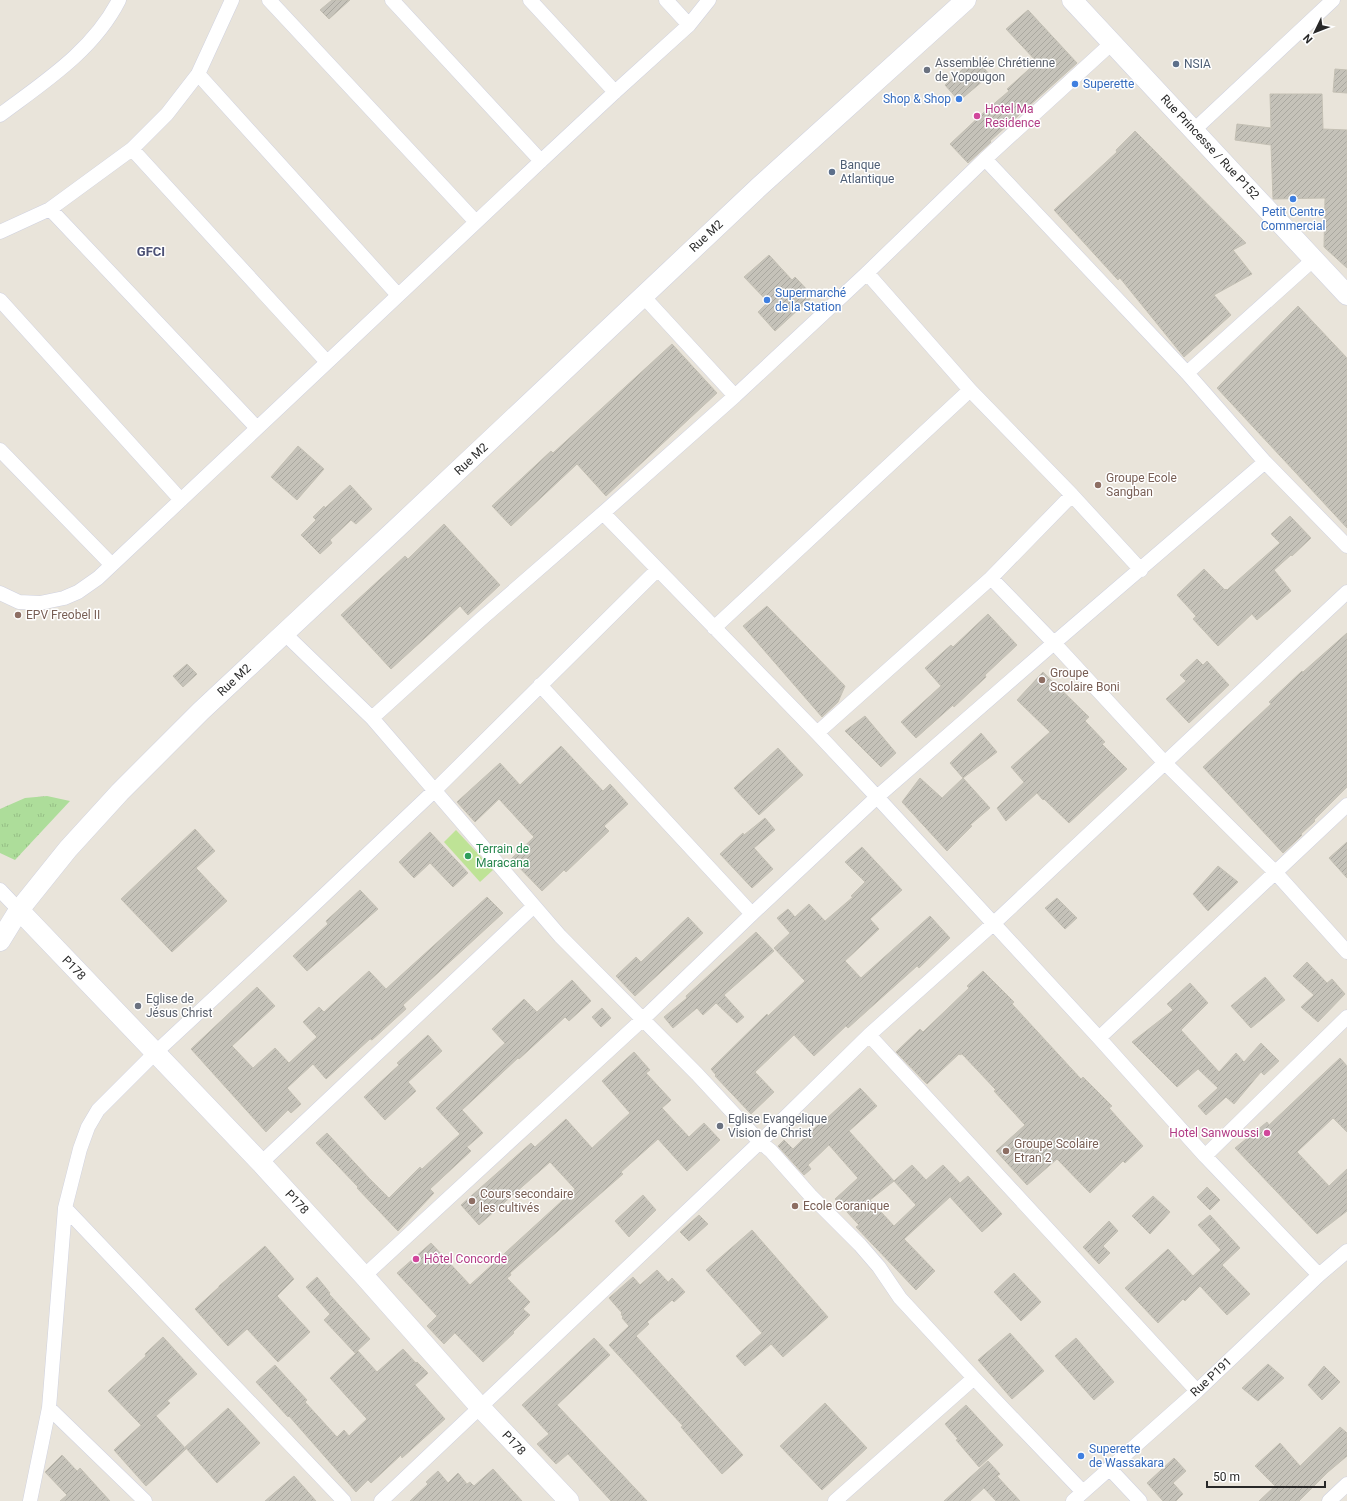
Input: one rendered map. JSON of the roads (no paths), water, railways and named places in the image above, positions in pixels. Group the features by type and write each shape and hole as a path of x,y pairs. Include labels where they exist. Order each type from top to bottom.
{"main road":[{"name":"Rue M2","path":"0,940 19,910 68,849 120,792 201,711 755,191 966,0"},
{"name":"Rue Princesse / Rue P152","path":"1072,0 1347,295"},
{"name":"P178","path":"19,910 261,1163 480,1407 569,1501"}],"street":[{"path":"0,115 59,72 89,43 119,0"},
{"path":"0,232 50,209 132,149 167,114 198,74 232,0"},
{"path":"269,0 476,222"},
{"path":"392,0 541,161"},
{"path":"530,0 615,92"},
{"path":"666,0 689,25"},
{"path":"0,593 19,602 40,603 64,598 78,592 98,578 111,564 541,161 689,25 709,0"},
{"path":"1194,130 1333,0"},
{"path":"372,718 480,620 603,514 735,396 867,273 985,159 1112,43"},
{"path":"198,74 398,295"},
{"path":"132,149 327,362"},
{"path":"985,159 1187,373 1266,462 1347,546"},
{"path":"50,209 257,428"},
{"path":"1187,373 1314,259"},
{"path":"867,273 970,390 1072,495 1140,570"},
{"path":"643,296 735,396"},
{"path":"0,300 181,500"},
{"path":"714,628 970,390"},
{"path":"0,450 111,564"},
{"path":"364,1276 642,1020 877,797 1266,462"},
{"path":"817,733 991,578 1072,495"},
{"path":"603,514 817,733 1099,1038 1205,1156 1319,1275"},
{"path":"30,1501 49,1408 65,1208 80,1149 88,1127 98,1110 155,1053 434,791 657,570"},
{"path":"991,578 1054,643 1164,762 1275,872 1347,952"},
{"path":"381,1501 760,1142 869,1035 993,924 1347,592"},
{"path":"284,633 372,718 560,936 697,1074 760,1142 771,1151 810,1195 860,1245 879,1267 900,1298 974,1378 1078,1496"},
{"path":"540,685 752,914"},
{"path":"1099,1038 1347,805"},
{"path":"0,890 19,910"},
{"path":"261,1163 534,906"},
{"path":"1205,1156 1347,1017"},
{"path":"869,1035 1197,1391"},
{"path":"65,1208 344,1501"},
{"name":"Rue P191","path":"1078,1496 1197,1391 1319,1275 1347,1251"},
{"path":"836,1501 974,1378"},
{"path":"49,1408 145,1501"},
{"path":"1109,1468 1140,1501"},
{"path":"1329,1501 1347,1484"}],"place":[{"name":"NSIA","path":"1176,64"},
{"name":"Assemblée Chrétienne de Yopougon","path":"927,70"},
{"name":"Superette","path":"1075,84"},
{"name":"Shop & Shop","path":"959,99"},
{"name":"Hotel Ma Residence","path":"977,116"},
{"name":"Banque Atlantique","path":"832,172"},
{"name":"Petit Centre Commercial","path":"1293,199"},
{"name":"Supermarché de la Station","path":"767,300"},
{"name":"Groupe Ecole Sangban","path":"1098,485"},
{"name":"EPV Freobel II","path":"18,615"},
{"name":"Groupe Scolaire Boni","path":"1042,680"},
{"name":"Terrain de Maracana","path":"468,856"},
{"name":"Eglise de Jésus Christ","path":"138,1006"},
{"name":"Eglise Evangelique Vision de Christ","path":"720,1126"},
{"name":"Hotel Sanwoussi","path":"1267,1133"},
{"name":"Groupe Scolaire Etran 2","path":"1006,1151"},
{"name":"Cours secondaire les cultivés","path":"472,1201"},
{"name":"Ecole Coranique","path":"795,1206"},
{"name":"Hôtel Concorde","path":"416,1259"},
{"name":"Superette de Wassakara","path":"1081,1456"}],"district":[{"name":"GFCI","path":"151,251"}]}
